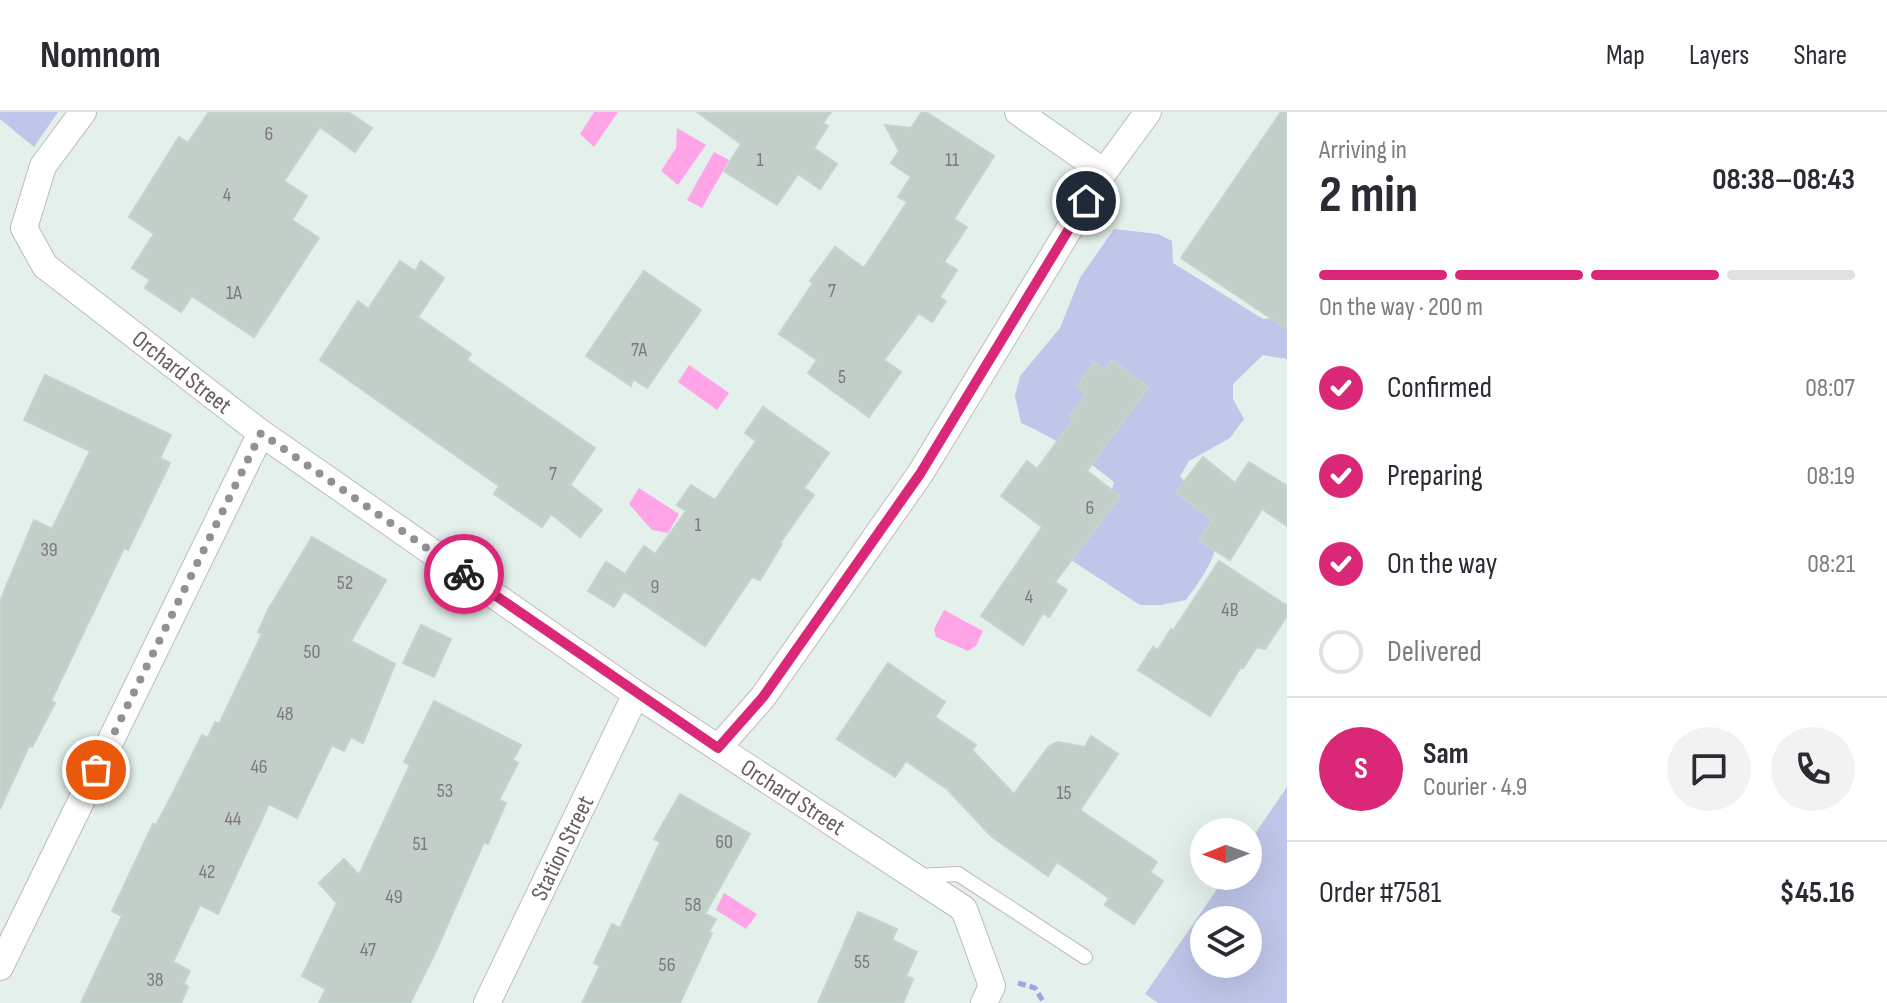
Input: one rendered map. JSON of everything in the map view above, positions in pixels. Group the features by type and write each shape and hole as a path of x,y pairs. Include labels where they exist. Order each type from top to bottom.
{"street":[{"name":"Orchard Street","path":"83,112 43,166 24,228 45,266 261,433 636,694 964,909 988,995"},
{"path":"1018,112 1104,172"},
{"path":"718,748 763,697 920,474 1104,172 1148,112"},
{"path":"0,967 261,433"},
{"name":"Station Street","path":"487,1003 636,694"}],"lane":[{"path":"914,876 958,874 1085,957"}],"shaded area":[{"path":"0,112 58,112 34,147 0,119"},
{"path":"594,112 618,112 594,147 580,134"},
{"path":"677,128 706,145 678,185 661,171 676,148"},
{"path":"714,152 729,160 702,208 687,200"},
{"path":"1114,229 1158,234 1172,241 1173,263 1263,319 1287,316 1287,359 1263,355 1233,384 1233,399 1244,419 1230,438 1189,461 1180,476 1213,524 1215,550 1210,564 1186,600 1161,605 1140,605 1068,558 1109,500 1114,482 1069,449 1021,423 1015,396 1020,376 1060,328 1080,278"},
{"path":"689,365 729,393 717,410 678,382"},
{"path":"639,488 679,514 668,533 652,530 629,504"},
{"path":"944,610 983,631 976,646 968,651 936,637 934,629"},
{"path":"1287,787 1287,1003 1158,1003 1145,994 1190,928 1190,978 1262,978 1262,906 1205,906 1216,890 1262,890 1262,824"},
{"path":"724,893 757,914 746,929 716,910"}],"building":[{"path":"209,112 348,112 372,128 355,152 320,127 284,181 307,196 292,220 319,238 254,337 192,296 181,312 145,288 150,280 132,268 154,234 129,217 179,137 188,143"},
{"path":"697,112 831,112 823,123 828,126 814,148 837,164 820,189 798,174 777,205 724,171 741,144"},
{"path":"922,112 994,156 954,219 967,227 944,262 957,270 940,297 946,301 932,322 919,313 884,360 901,372 869,417 808,373 817,360 779,334 813,283 810,281 835,247 864,268 907,202 898,197 911,177 891,163 899,151 885,125 911,128"},
{"path":"1281,112 1287,112 1287,329 1181,258"},
{"path":"400,261 415,271 421,261 444,278 418,317 471,354 467,360 595,448 570,485 602,510 580,537 551,514 542,527 494,494 499,486 320,360 358,301 368,309"},
{"path":"644,271 701,310 647,388 633,379 631,386 586,356"},
{"path":"1112,360 1148,387 1087,471 1120,496 1055,582 1067,590 1049,617 1043,613 1023,645 981,616 1042,527 1001,496 1027,461 1037,469 1073,420 1069,417 1086,394 1077,387 1094,362 1105,370"},
{"path":"45,375 171,435 160,458 170,463 128,550 124,548 51,701 55,703 32,747 29,746 0,809 0,601 34,520 52,529 90,451 24,420"},
{"path":"763,407 829,453 804,488 814,495 780,543 760,580 752,577 705,646 624,591 614,607 588,591 606,562 625,574 644,546 655,554 686,511 677,505 691,485 715,500 756,441 745,433"},
{"path":"1203,457 1235,483 1249,462 1287,486 1287,526 1262,509 1230,560 1199,540 1212,520 1176,492"},
{"path":"312,537 386,580 351,641 395,664 363,743 351,737 344,751 332,745 297,818 269,804 218,914 200,905 173,962 190,971 184,983 188,987 181,1003 81,1003 122,916 112,911 153,824 156,825 202,735 208,738 215,722 219,724 262,634 258,632 268,610"},
{"path":"1219,561 1287,606 1287,616 1265,649 1257,647 1241,667 1210,716 1138,670 1153,647 1158,650 1171,629 1173,631"},
{"path":"421,625 451,639 434,677 403,663"},
{"path":"888,663 945,702 935,717 976,745 972,750 1014,794 1049,746 1058,742 1085,747 1091,736 1118,754 1080,810 1157,862 1150,872 1163,881 1134,924 1105,905 1109,898 1057,862 1048,876 991,836 947,789 906,761 895,777 837,739"},
{"path":"434,701 521,745 513,760 518,763 499,800 506,803 488,844 484,842 410,1003 319,1003 326,989 302,976 337,903 319,883 344,859 359,875 410,765 404,762"},
{"path":"680,794 750,834 705,914 716,919 680,1003 582,1003 600,966 594,963 612,924 620,928 660,842 654,839"},
{"path":"858,912 897,929 892,940 917,952 906,976 913,979 903,1003 818,1003"}],"way so far":[{"path":"96,770 261,433 464,574"}],"route":[{"path":"464,574 718,748 763,697 920,474 1086,201"}]}
